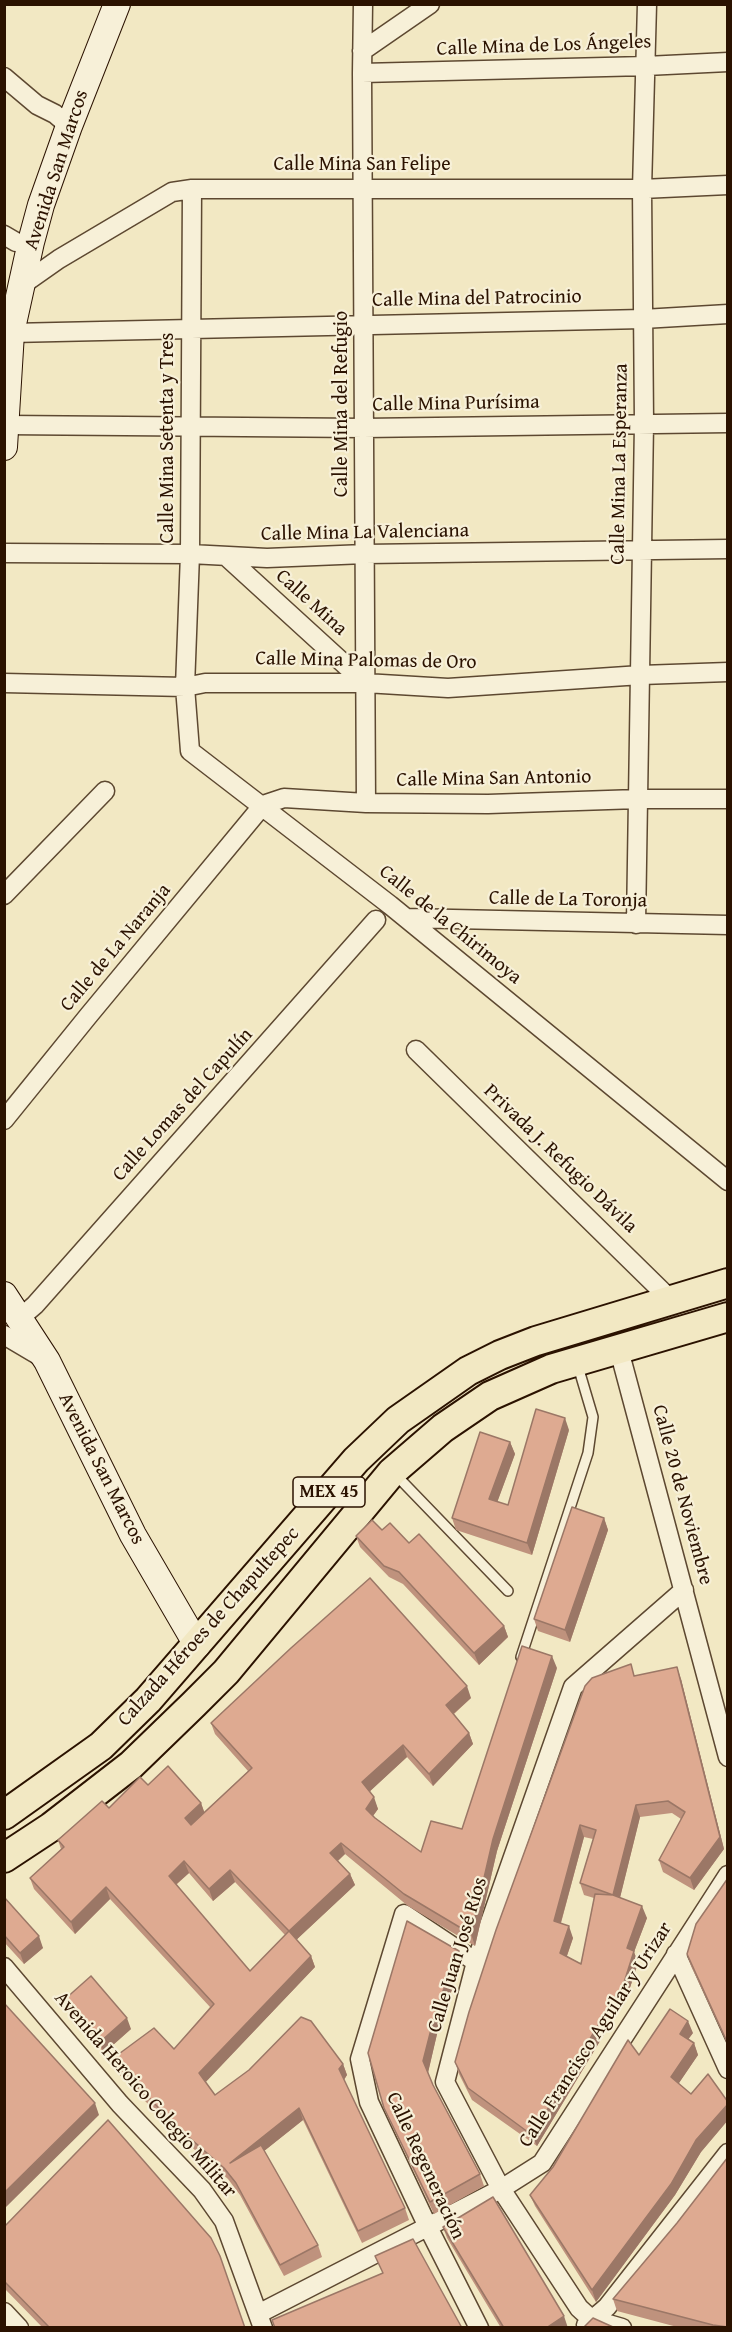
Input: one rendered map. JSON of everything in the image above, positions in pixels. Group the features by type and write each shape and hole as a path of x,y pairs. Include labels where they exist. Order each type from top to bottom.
{"main road":[{"name":"Avenida San Marcos","path":"13,291 41,205 62,120 102,4"},
{"name":"Avenida San Marcos","path":"5,436 13,291 10,238 117,4"},
{"name":"Calzada Héroes de Chapultepec","path":"4,1815 101,1746 148,1700 357,1460 398,1420 468,1371 500,1355 536,1341 728,1283"},
{"name":"Avenida San Marcos","path":"4,1295 12,1326 47,1361 133,1535 196,1645"},
{"name":"Calzada Héroes de Chapultepec","path":"4,1858 51,1827 131,1765 194,1704 226,1672 392,1472 443,1428 490,1396 516,1383 577,1361 728,1317"}],"street":[{"name":"Calle Mina del Refugio","path":"363,4 366,803"},
{"path":"362,51 430,4"},
{"name":"Calle Mina La Esperanza","path":"636,924 644,423 642,189 647,4"},
{"name":"Calle Mina de Los Ángeles","path":"362,73 728,62"},
{"path":"4,77 37,105 62,120"},
{"name":"Calle Mina San Felipe","path":"13,291 59,259 172,192 192,189 363,187 642,189 728,185"},
{"name":"Calle Mina Setenta y Tres","path":"185,687 190,554 192,189"},
{"name":"Calle Mina del Patrocinio","path":"11,333 644,319 728,314"},
{"name":"Calle Mina Purísima","path":"5,436 189,426 364,428 728,423"},
{"name":"Calle Mina La Valenciana","path":"4,553 190,554 267,558 365,554 728,549"},
{"name":"Calle Mina","path":"227,557 365,682"},
{"name":"Calle Mina Palomas de Oro","path":"4,683 185,687 205,683 365,682 448,688 641,675 728,672"},
{"name":"Calle de la Chirimoya","path":"185,687 190,750 406,918 728,1181"},
{"path":"4,895 105,791"},
{"name":"Calle Mina San Antonio","path":"263,806 284,798 366,803 488,804 638,799 728,799"},
{"name":"Calle de La Naranja","path":"4,1120 263,806"},
{"name":"Calle de La Toronja","path":"406,918 728,925"},
{"name":"Calle Lomas del Capulín","path":"12,1326 58,1278 376,920"},
{"name":"Privada J. Refugio Dávila","path":"416,1050 671,1300"},
{"name":"Calle 20 de Noviembre","path":"620,1350 728,1757"},
{"name":"Calle Juan José Ríos","path":"588,2323 501,2189 445,2082 476,1962 573,1687 684,1590"},
{"name":"Calle Francisco Aguilar y Urizar","path":"260,2321 501,2189 542,2163 728,1875"},
{"name":"Calle Regeneración","path":"476,1962 404,1914 360,2059 369,2102 478,2328"},
{"path":"676,1954 728,2069"},
{"name":"Avenida Heroico Colegio Militar","path":"4,1967 120,2104 202,2190 224,2221 260,2321"},
{"path":"588,2323 607,2307 728,2153"},
{"path":"4,2312 20,2328"},
{"path":"588,2323 622,2328"}],"lane":[{"path":"517,1669 588,1453 593,1417 577,1361"},
{"path":"392,1472 508,1591"}],"building":[{"path":"536,1409 565,1418 527,1543 452,1518 480,1432 510,1442 489,1499 508,1505"},
{"path":"572,1507 604,1518 565,1630 534,1619"},
{"path":"372,1520 382,1530 390,1523 409,1543 419,1534 504,1626 474,1653 399,1572 384,1566 356,1536"},
{"path":"370,1578 467,1686 446,1705 469,1733 429,1774 403,1745 362,1782 374,1797 366,1809 421,1852 431,1821 462,1829 522,1646 552,1656 493,1839 471,1934 404,1894 341,1843 330,1853 350,1874 289,1931 311,1956 199,2073 215,2095 249,2070 301,2017 311,2021 343,2064 339,2069 405,2208 358,2231 299,2108 230,2163 261,2145 318,2245 280,2265 236,2183 224,2168 175,2125 112,2059 154,2028 174,2049 214,2004 106,1887 71,1922 30,1878 64,1847 58,1840 102,1801 109,1808 140,1777 148,1785 168,1766 201,1803 185,1818 191,1825 252,1768 211,1723","holes":["184,1861 209,1889 230,1870 289,1931 250,1971 169,1876"]},
{"path":"631,1664 634,1676 677,1667 720,1837 690,1878 659,1860 685,1812 668,1801 636,1805 613,1895 642,1906 627,1948 634,1951 621,1992 605,2014 532,2135 468,2088 455,2062 496,1930 585,1686 592,1678","holes":["580,1825 596,1830 580,1883 613,1895 595,1894 581,1964 560,1953 569,1926 554,1921"]},
{"path":"728,1878 728,2044 687,1954 696,1924"},
{"path":"4,1897 39,1936 20,1953 4,1935"},
{"path":"407,1921 459,1951 437,2006 423,2061 433,2085 480,2174 430,2202 384,2108 368,2053"},
{"path":"91,1976 127,2018 100,2042 64,2000"},
{"path":"4,2003 95,2103 4,2193"},
{"path":"670,2009 688,2021 680,2034 694,2043 671,2077 691,2094 708,2074 728,2104 696,2140 671,2184 592,2290 530,2195 553,2167 628,2040 639,2055"},
{"path":"108,2120 211,2238 220,2256 245,2328 50,2328 4,2281 4,2227"},
{"path":"728,2157 728,2327 613,2299 677,2223"},
{"path":"493,2197 564,2316 546,2328 504,2328 443,2227"},
{"path":"413,2239 462,2328 275,2328 272,2320 383,2273 375,2256"},
{"path":"593,2318 613,2327 583,2328"}]}
